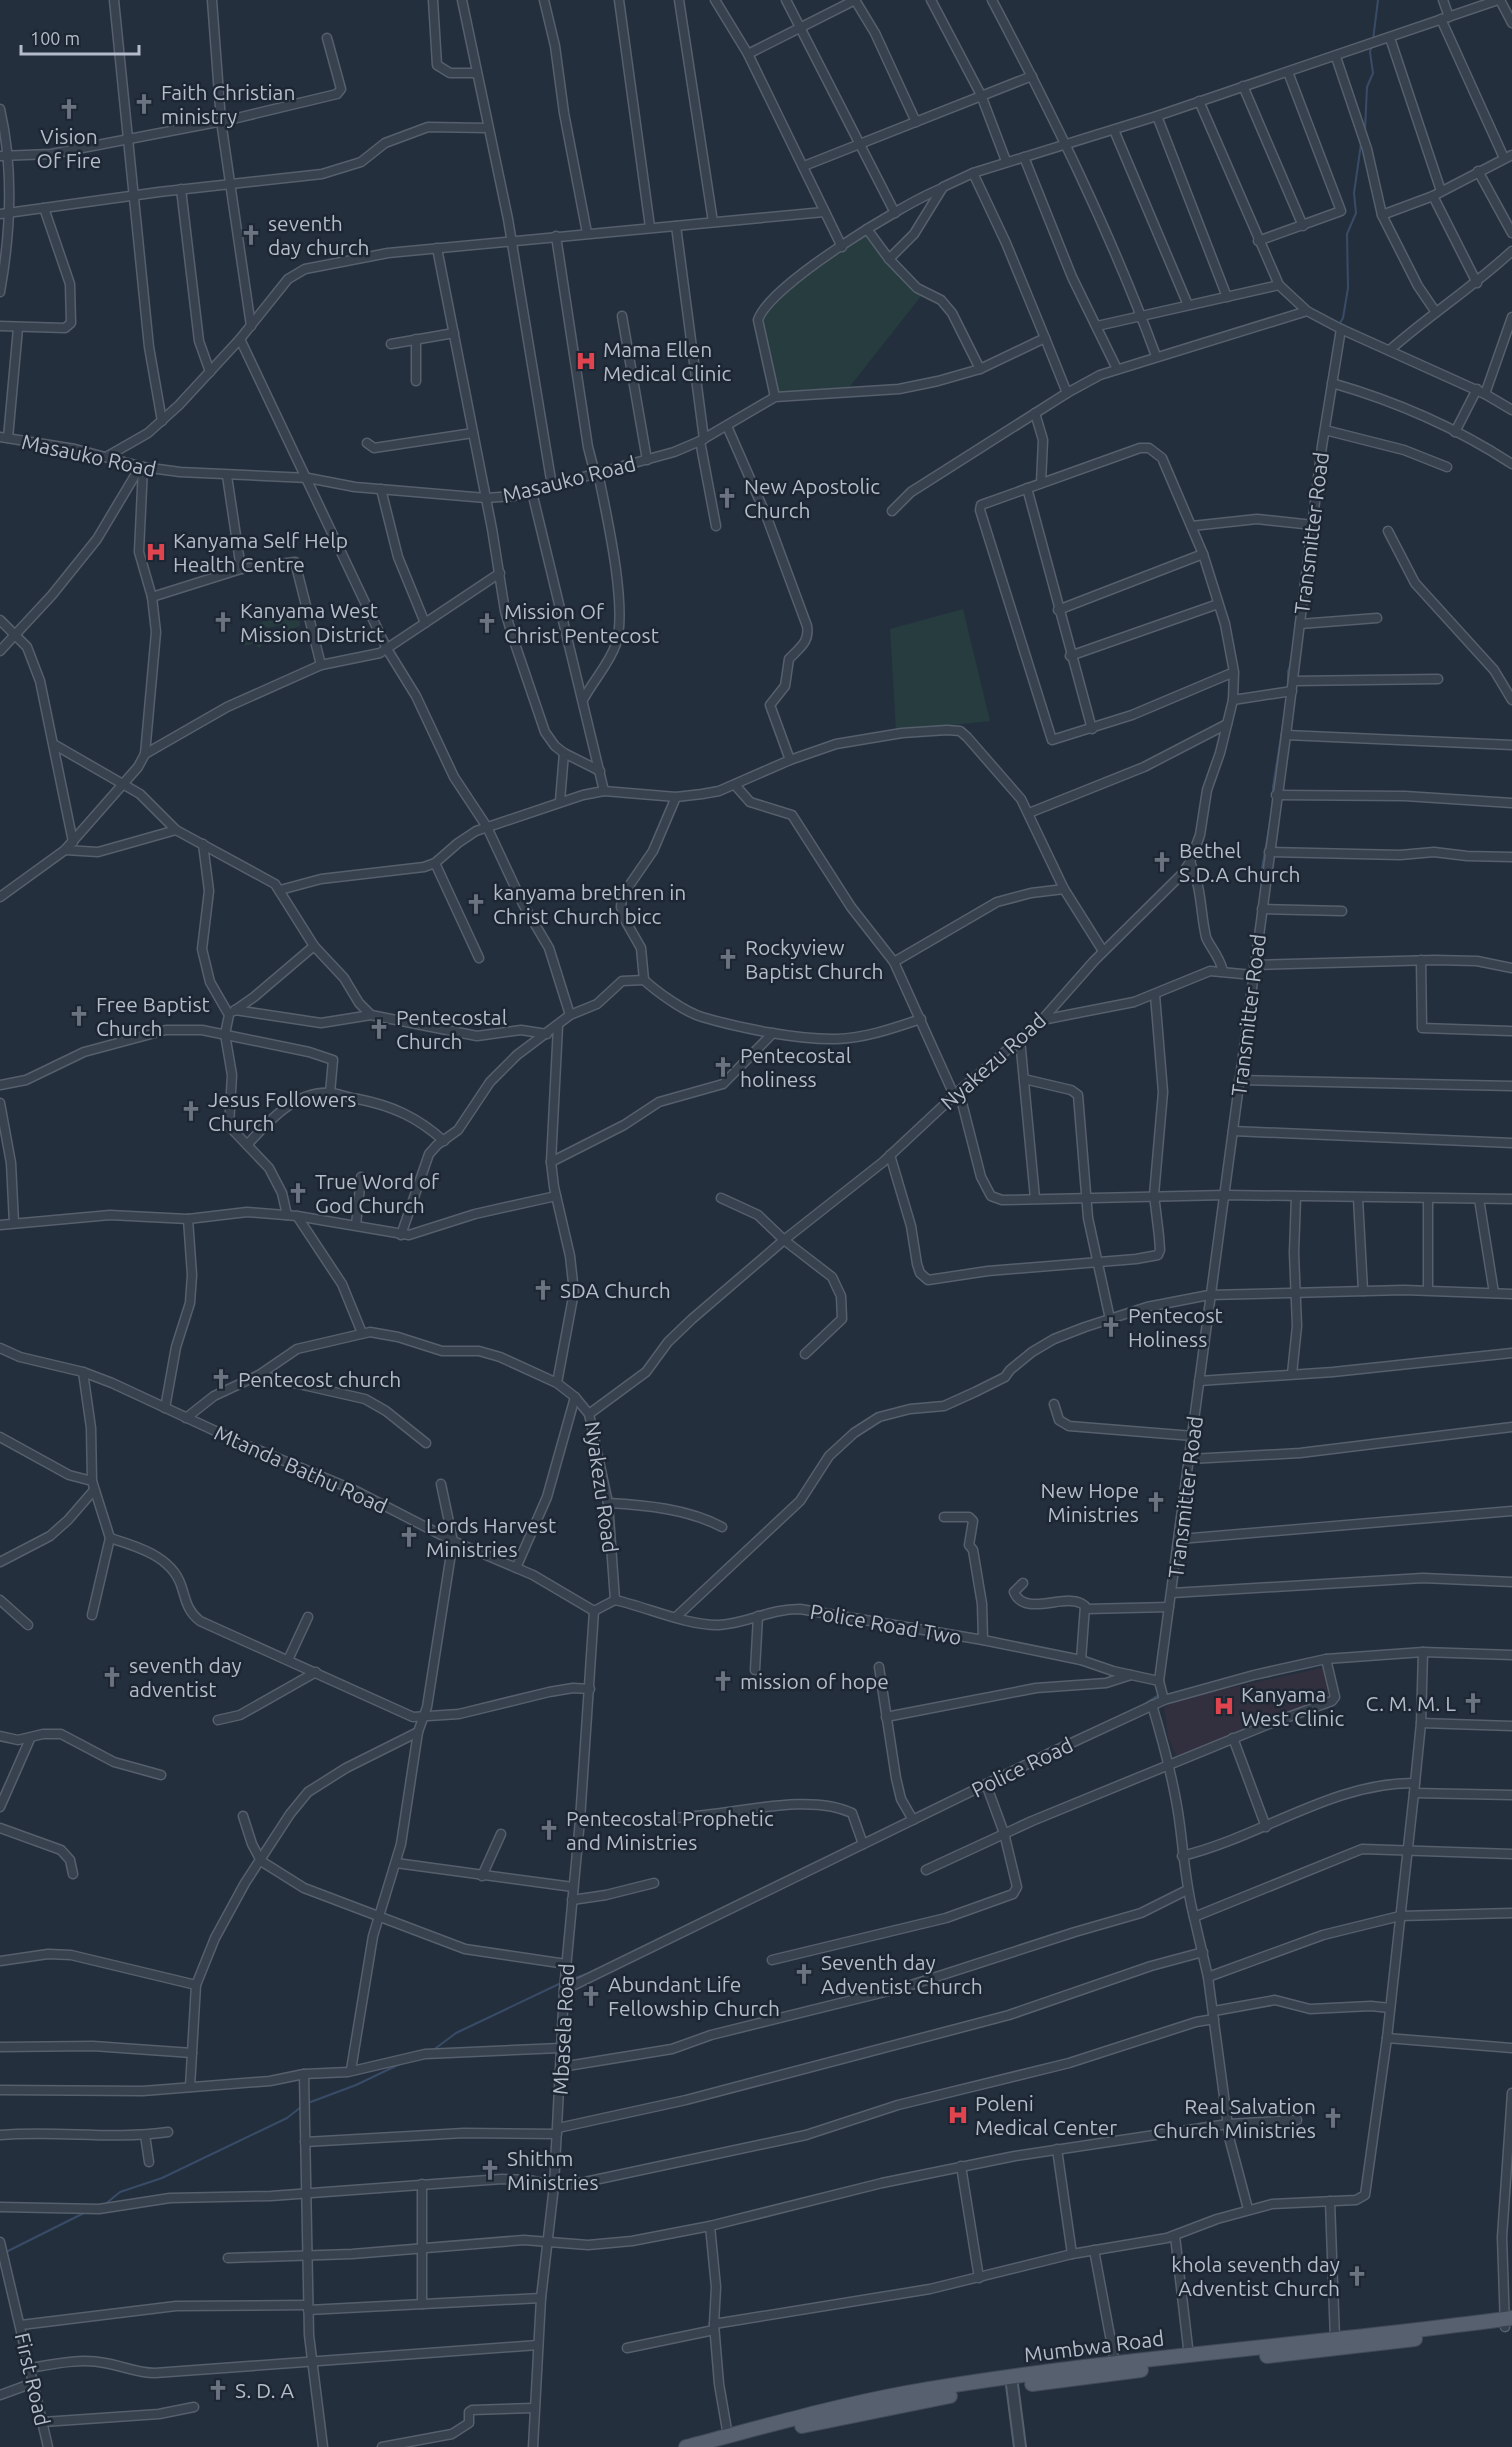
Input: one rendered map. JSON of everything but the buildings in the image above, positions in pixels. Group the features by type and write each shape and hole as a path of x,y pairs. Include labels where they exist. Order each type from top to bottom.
{"main road":[{"name":"Mumbwa Road","path":"1116,2369 1189,2356 1508,2322"},
{"name":"Mumbwa Road","path":"686,2447 860,2403 1116,2369 1508,2322"},
{"name":"Mumbwa Road","path":"718,2447 858,2413 1012,2382"}],"street":[{"path":"114,0 149,347 162,421"},
{"path":"212,0 221,121 251,326"},
{"path":"434,0 436,65 450,73 476,73"},
{"path":"462,0 511,241 552,486"},
{"path":"544,0 555,46 564,113 587,233"},
{"path":"619,0 650,227"},
{"path":"679,0 712,222"},
{"path":"715,0 748,54 842,247"},
{"path":"786,0 895,213"},
{"path":"748,54 855,0 875,33 916,122"},
{"path":"931,0 981,95 1006,161"},
{"path":"992,0 1066,144 1141,314 1156,356"},
{"path":"1382,214 1437,193 1508,156 1445,18 1443,0"},
{"path":"775,397 758,320 761,311 803,275 867,229 943,188 973,173 1006,161 1157,116 1499,0 1512,23"},
{"path":"4,156 51,154 221,121 340,92 327,38"},
{"path":"1390,38 1437,193 1477,283"},
{"path":"1336,57 1367,149 1382,214 1414,278 1435,311"},
{"path":"1258,241 1341,211 1288,72"},
{"path":"804,166 1032,76"},
{"path":"1243,86 1302,226"},
{"path":"1199,102 1279,285 1307,311 1341,329 1477,389 1512,410"},
{"path":"0,109 4,156 11,194 5,214 0,292"},
{"path":"1157,116 1227,297"},
{"path":"5,214 181,189 294,178 352,166 361,162 385,143 428,127 487,128"},
{"path":"1114,130 1188,304"},
{"path":"1024,157 1043,208 1117,369"},
{"path":"1478,171 1512,233"},
{"path":"973,173 1006,243 1066,393"},
{"path":"888,259 914,234 943,188"},
{"path":"181,189 199,341 210,372"},
{"path":"0,326 65,328 71,323 71,290 44,208"},
{"path":"106,457 138,440 162,421 240,339 288,279 296,273 353,258 437,248 824,212"},
{"path":"676,226 702,440 716,526"},
{"path":"867,229 888,259 917,288 941,300 952,313 980,369"},
{"path":"556,236 588,447 613,554 619,631 615,646 583,700"},
{"path":"437,248 474,433 505,611 545,732 555,746 564,753 600,771"},
{"path":"1391,350 1435,311 1477,283 1512,251"},
{"path":"1097,326 1141,314 1279,285"},
{"path":"892,511 911,492 1066,393 1117,369 1307,311"},
{"path":"622,316 646,460"},
{"path":"1485,394 1512,317"},
{"path":"4,438 18,328"},
{"name":"Transmitter Road","path":"1164,1700 1159,1681 1180,1539 1209,1294 1226,1195 1239,1080 1325,430 1341,329"},
{"path":"391,344 454,333"},
{"name":"Masauko Road","path":"4,438 106,457 142,467 227,476 308,478 329,483 381,489 486,498 532,492 646,460 702,440 775,397 898,389 980,369 1045,338"},
{"path":"240,339 308,478 387,649 425,713 454,777 487,827 523,904 549,948 570,1015"},
{"path":"416,339 416,381"},
{"path":"1332,383 1382,398 1455,432 1512,464"},
{"path":"1455,432 1477,389"},
{"path":"1035,413 1043,440 1041,483 986,502 980,510 1052,740 1092,729 1234,672"},
{"path":"727,426 766,515 807,626 808,638 789,658 786,686 770,705 790,760"},
{"path":"1325,430 1404,450 1447,467"},
{"path":"367,443 374,448 474,433"},
{"name":"Nyakezu Road","path":"615,1600 608,1503 589,1414 646,1372 678,1332 784,1240 890,1155 956,1093 1042,1020 1103,951 1173,882 1190,862 1200,835 1207,790 1233,700 1234,672 1231,649 1203,554 1192,526 1161,458 1149,448 1131,451 1041,483"},
{"path":"0,897 73,842 138,768 145,754 156,651 152,597 139,552 142,467"},
{"path":"0,651 52,595 97,539 142,467"},
{"path":"227,476 241,569"},
{"path":"1027,488 1070,656 1092,729"},
{"path":"381,489 398,557 425,623"},
{"path":"532,492 604,791"},
{"path":"1192,526 1257,519 1313,525"},
{"path":"1388,531 1415,583 1509,686 1512,700"},
{"path":"1058,610 1203,554"},
{"path":"152,597 241,569 295,562 321,665"},
{"path":"145,754 227,707 321,665 366,656 387,649 500,573"},
{"path":"1070,656 1218,604"},
{"path":"1300,624 1377,618"},
{"path":"0,620 23,641 30,653 55,745 73,842"},
{"path":"1293,681 1438,679"},
{"path":"1233,700 1292,692"},
{"path":"1029,813 1144,767 1227,724"},
{"path":"280,890 321,879 414,870 435,863 466,836 560,801 604,791 676,797 718,791 790,760 836,744 870,738 960,731 1006,779 1029,813 1064,889 1103,951"},
{"path":"1286,735 1512,745"},
{"path":"55,745 123,783 140,795 176,830 238,862 280,890 314,946 344,978 359,1003 371,1015"},
{"path":"560,801 564,753"},
{"path":"735,785 750,802 792,815 851,908 894,962 956,1093 981,1177 991,1196 1002,1200 1154,1195 1512,1199"},
{"path":"1276,795 1405,796 1512,804"},
{"path":"644,980 641,948 625,920 621,907 622,896 653,851 676,797"},
{"path":"64,850 98,852 176,830"},
{"path":"203,844 209,891 202,938 204,962 210,982 232,1012 321,1023 371,1015 477,1036 520,1030 547,1034"},
{"path":"1269,852 1400,855 1434,852 1467,856 1512,856"},
{"path":"1190,862 1201,892 1208,941 1219,956 1223,970"},
{"path":"435,863 479,958"},
{"path":"894,962 997,902 1031,892 1064,889"},
{"path":"1262,909 1342,911"},
{"path":"287,1215 278,1182 269,1168 229,1126 232,1075 225,1034 232,1012 254,997 314,946"},
{"path":"1421,960 1422,1028 1510,1031"},
{"path":"1254,965 1477,960 1512,968"},
{"path":"1042,1020 1086,1013 1155,995 1196,976 1223,970 1253,975"},
{"path":"401,1235 429,1154 460,1127 500,1071 570,1015 597,1004 622,981 644,980 658,992 701,1017 773,1033 837,1039 863,1035 921,1019"},
{"path":"890,1155 911,1226 917,1264 920,1273 928,1280 988,1271 1158,1255 1159,1236 1154,1195 1163,1092 1155,995"},
{"path":"557,1383 574,1292 570,1256 556,1196 551,1162 558,1026"},
{"path":"0,1085 26,1080 84,1052 166,1030 202,1030 309,1052 333,1060 330,1093"},
{"path":"551,1162 624,1125 652,1105 672,1097 723,1084 773,1033"},
{"path":"1020,1039 1035,1198"},
{"path":"1024,1079 1071,1090 1078,1095 1086,1196 1110,1319"},
{"path":"1239,1080 1512,1086"},
{"path":"247,1145 273,1116 288,1106 308,1097 330,1093 394,1108 421,1121 444,1141"},
{"path":"0,1103 11,1163 15,1223"},
{"path":"1233,1131 1512,1143"},
{"path":"356,1225 361,1177"},
{"path":"0,1225 110,1215 188,1220 247,1212 297,1216 409,1235 475,1214 556,1196"},
{"path":"1292,1374 1297,1294 1294,1253 1296,1197"},
{"path":"721,1198 758,1215 784,1240 832,1277 841,1296 842,1319 805,1354"},
{"path":"1358,1198 1363,1291"},
{"path":"1428,1199 1428,1290"},
{"path":"1479,1199 1494,1293"},
{"path":"297,1216 342,1284 362,1333"},
{"path":"165,1408 176,1347 190,1303 192,1275 188,1220"},
{"path":"675,1617 800,1501 829,1455 854,1433 879,1417 910,1409 944,1406 975,1392 1005,1377 1032,1352 1054,1339 1171,1301 1209,1294 1428,1290 1512,1294"},
{"path":"186,1418 232,1386 260,1375 297,1349 362,1333 398,1337 442,1351 485,1352 557,1383 575,1397 589,1414"},
{"name":"Mtanda Bathu Road","path":"0,1348 20,1357 83,1372 354,1490 453,1541 559,1589 594,1611"},
{"path":"1199,1381 1512,1353"},
{"path":"83,1372 91,1428 92,1480 110,1538 92,1615"},
{"path":"260,1375 365,1400 386,1411 426,1443"},
{"path":"516,1568 547,1497 575,1397"},
{"path":"1054,1404 1059,1420 1069,1426 1193,1436"},
{"path":"1190,1459 1300,1453 1512,1427"},
{"path":"0,1437 69,1475 92,1480"},
{"path":"351,2070 368,1960 378,1915 396,1863 418,1732 428,1707 453,1541 441,1484"},
{"path":"0,1562 56,1532 94,1490"},
{"path":"608,1503 666,1510 710,1521 722,1527"},
{"path":"1180,1539 1512,1511"},
{"path":"944,1517 969,1516 973,1521 969,1545 973,1550 982,1604 983,1640"},
{"path":"110,1538 150,1553 171,1568 181,1584 189,1611 200,1621 405,1714 423,1718 459,1714 549,1692 573,1688 590,1689"},
{"path":"1172,1593 1423,1578 1512,1582"},
{"path":"1023,1583 1014,1592 1020,1599 1035,1604 1075,1601 1083,1603 1086,1609 1081,1660"},
{"path":"0,1600 28,1625"},
{"path":"594,1611 615,1600"},
{"name":"Police Road Two","path":"615,1600 690,1623 717,1625 747,1620 775,1609 801,1609 983,1640 1081,1660 1159,1681"},
{"path":"1086,1609 1169,1607"},
{"name":"Mbasela Road","path":"532,2447 541,2298 554,2186 564,1990 580,1820 594,1611"},
{"path":"755,1670 758,1616"},
{"path":"288,1660 308,1617"},
{"path":"627,2348 714,2327 838,2306 979,2278 1072,2254 1175,2236 1216,2219 1272,2204 1356,2200 1366,2191 1387,2038 1421,1723 1423,1652"},
{"name":"Police Road","path":"564,1990 986,1784 1164,1700 1254,1675 1326,1659 1423,1652 1512,1655"},
{"path":"926,1870 1004,1833 1233,1738 1335,1700 1326,1659"},
{"path":"879,1667 901,1799 913,1820"},
{"path":"218,1720 240,1715 316,1672"},
{"path":"886,1717 1036,1688 1106,1683 1131,1675"},
{"path":"1152,1705 1169,1765 1187,1890 1208,1977 1233,2158 1248,2209"},
{"path":"1421,1723 1512,1726"},
{"path":"190,2087 196,1985 215,1938 244,1883 261,1861 290,1814 313,1787 418,1732"},
{"path":"0,1736 30,1739 44,1734 61,1734 114,1762 161,1775"},
{"path":"1233,1738 1266,1827"},
{"path":"0,1807 30,1739"},
{"path":"1182,1856 1211,1848 1376,1786 1415,1783"},
{"path":"772,1960 946,1918 1013,1894 1017,1887 1004,1833 986,1784"},
{"path":"1414,1793 1512,1795"},
{"path":"580,1820 616,1822 778,1806 813,1806 852,1813 863,1844"},
{"path":"243,1816 252,1844 261,1861 304,1888 465,1949 494,1956 566,1964"},
{"path":"0,1828 61,1850 70,1860 73,1874"},
{"path":"482,1876 501,1834"},
{"path":"1194,1917 1350,1852 1375,1848 1512,1854"},
{"path":"396,1863 573,1887"},
{"path":"572,1900 606,1895 654,1883"},
{"path":"561,2067 672,2049 711,2035 885,1993 1141,1913 1187,1890"},
{"path":"1208,1977 1323,1935 1400,1916 1512,1913"},
{"path":"305,2142 464,2133 557,2131 686,2100 999,2018 1150,1966 1203,1952"},
{"path":"0,1960 48,1954 71,1955 196,1985"},
{"path":"0,2207 99,2209 170,2198 306,2193 520,2179 554,2186 664,2167 806,2135 898,2105 1069,2063 1214,2015 1275,2000 1310,2009 1371,2006 1390,2008"},
{"path":"1387,2038 1512,2048"},
{"path":"0,2047 93,2046 192,2054"},
{"path":"0,2090 143,2091 285,2080 304,2074 351,2070 425,2054 560,2048"},
{"path":"304,2074 308,2307 311,2361 322,2447"},
{"path":"1508,2322 1502,2238 1512,2093"},
{"path":"228,2258 307,2256 524,2240 602,2244 710,2226 819,2198 961,2166 1057,2149 1228,2124 1297,2120"},
{"path":"0,2135 48,2133 115,2137 168,2132"},
{"path":"146,2135 149,2162"},
{"path":"1057,2149 1072,2254"},
{"path":"961,2166 979,2278"},
{"path":"422,2184 422,2304"},
{"path":"1330,2201 1335,2339"},
{"path":"710,2226 716,2280 714,2327 728,2436"},
{"path":"1175,2236 1189,2356"},
{"name":"First Road","path":"0,2242 4,2269 21,2325 48,2447"},
{"path":"1094,2250 1116,2369"},
{"path":"21,2325 164,2307 308,2307 541,2298"},
{"path":"30,2368 88,2361 145,2373 538,2345"},
{"path":"1012,2382 1020,2447"},
{"path":"1,2392 33,2383"},
{"path":"43,2422 159,2414 194,2407"},
{"path":"382,2447 452,2434 469,2423 469,2412 472,2410 534,2408"}],"shaded area":[{"path":"1326,1667 1333,1696 1177,1757 1168,1738 1164,1707 1188,1697"}],"green space":[{"path":"866,234 922,295 847,390 777,394 761,322 775,300"},
{"path":"963,609 990,721 896,731 890,629"},
{"path":"300,616 300,626 289,630 284,639 279,635 282,625 259,628 257,624 268,621"},
{"path":"248,635 252,639 254,636 267,641 259,648 254,643 245,646 242,636"}],"waterway":[{"path":"1373,40 1378,0"},
{"path":"1365,130 1367,87 1373,73 1370,52 1372,45"},
{"path":"1338,326 1343,318 1348,288 1347,234 1356,213 1354,193 1361,144"},
{"path":"1326,397 1336,334"},
{"path":"1288,687 1288,672 1292,658"},
{"path":"1273,803 1273,787 1286,705"},
{"path":"1262,889 1262,868 1270,823"},
{"path":"1201,1334 1206,1298"},
{"path":"1140,1707 1160,1694"},
{"path":"967,1789 1023,1761"},
{"path":"569,1980 587,1974"},
{"path":"432,2051 456,2033 561,1983"},
{"path":"308,2103 356,2085 402,2063"},
{"path":"103,2206 120,2192 162,2178 287,2118 301,2107"},
{"path":"6,2252 86,2212"}],"place":[{"name":"Faith Christian ministry","path":"144,104"},
{"name":"Vision Of Fire","path":"69,109"},
{"name":"seventh day church","path":"251,235"},
{"name":"Mama Ellen Medical Clinic","path":"586,361"},
{"name":"New Apostolic Church","path":"727,498"},
{"name":"Kanyama Self Help Health Centre","path":"156,552"},
{"name":"Kanyama West Mission District","path":"223,622"},
{"name":"Mission Of Christ Pentecost","path":"487,623"},
{"name":"Bethel S.D.A Church","path":"1162,862"},
{"name":"kanyama brethren in Christ Church bicc","path":"476,904"},
{"name":"Rockyview Baptist Church","path":"728,959"},
{"name":"Free Baptist Church","path":"79,1016"},
{"name":"Pentecostal Church","path":"379,1029"},
{"name":"Pentecostal holiness","path":"723,1067"},
{"name":"Jesus Followers Church","path":"191,1111"},
{"name":"True Word of God Church","path":"298,1193"},
{"name":"SDA Church","path":"543,1290"},
{"name":"Pentecost Holiness","path":"1111,1327"},
{"name":"Pentecost church","path":"221,1379"},
{"name":"New Hope Ministries","path":"1156,1502"},
{"name":"Lords Harvest Ministries","path":"409,1537"},
{"name":"seventh day adventist","path":"112,1677"},
{"name":"mission of hope","path":"723,1681"},
{"name":"C. M. M. L","path":"1473,1703"},
{"name":"Kanyama West Clinic","path":"1224,1706"},
{"name":"Pentecostal Prophetic and Ministries","path":"549,1830"},
{"name":"Seventh day Adventist Church","path":"804,1974"},
{"name":"Abundant Life Fellowship Church","path":"591,1996"},
{"name":"Poleni Medical Center","path":"958,2115"},
{"name":"Real Salvation Church Ministries","path":"1333,2118"},
{"name":"Shithm Ministries","path":"490,2170"},
{"name":"khola seventh day Adventist Church","path":"1357,2276"},
{"name":"S. D. A","path":"218,2390"}]}
